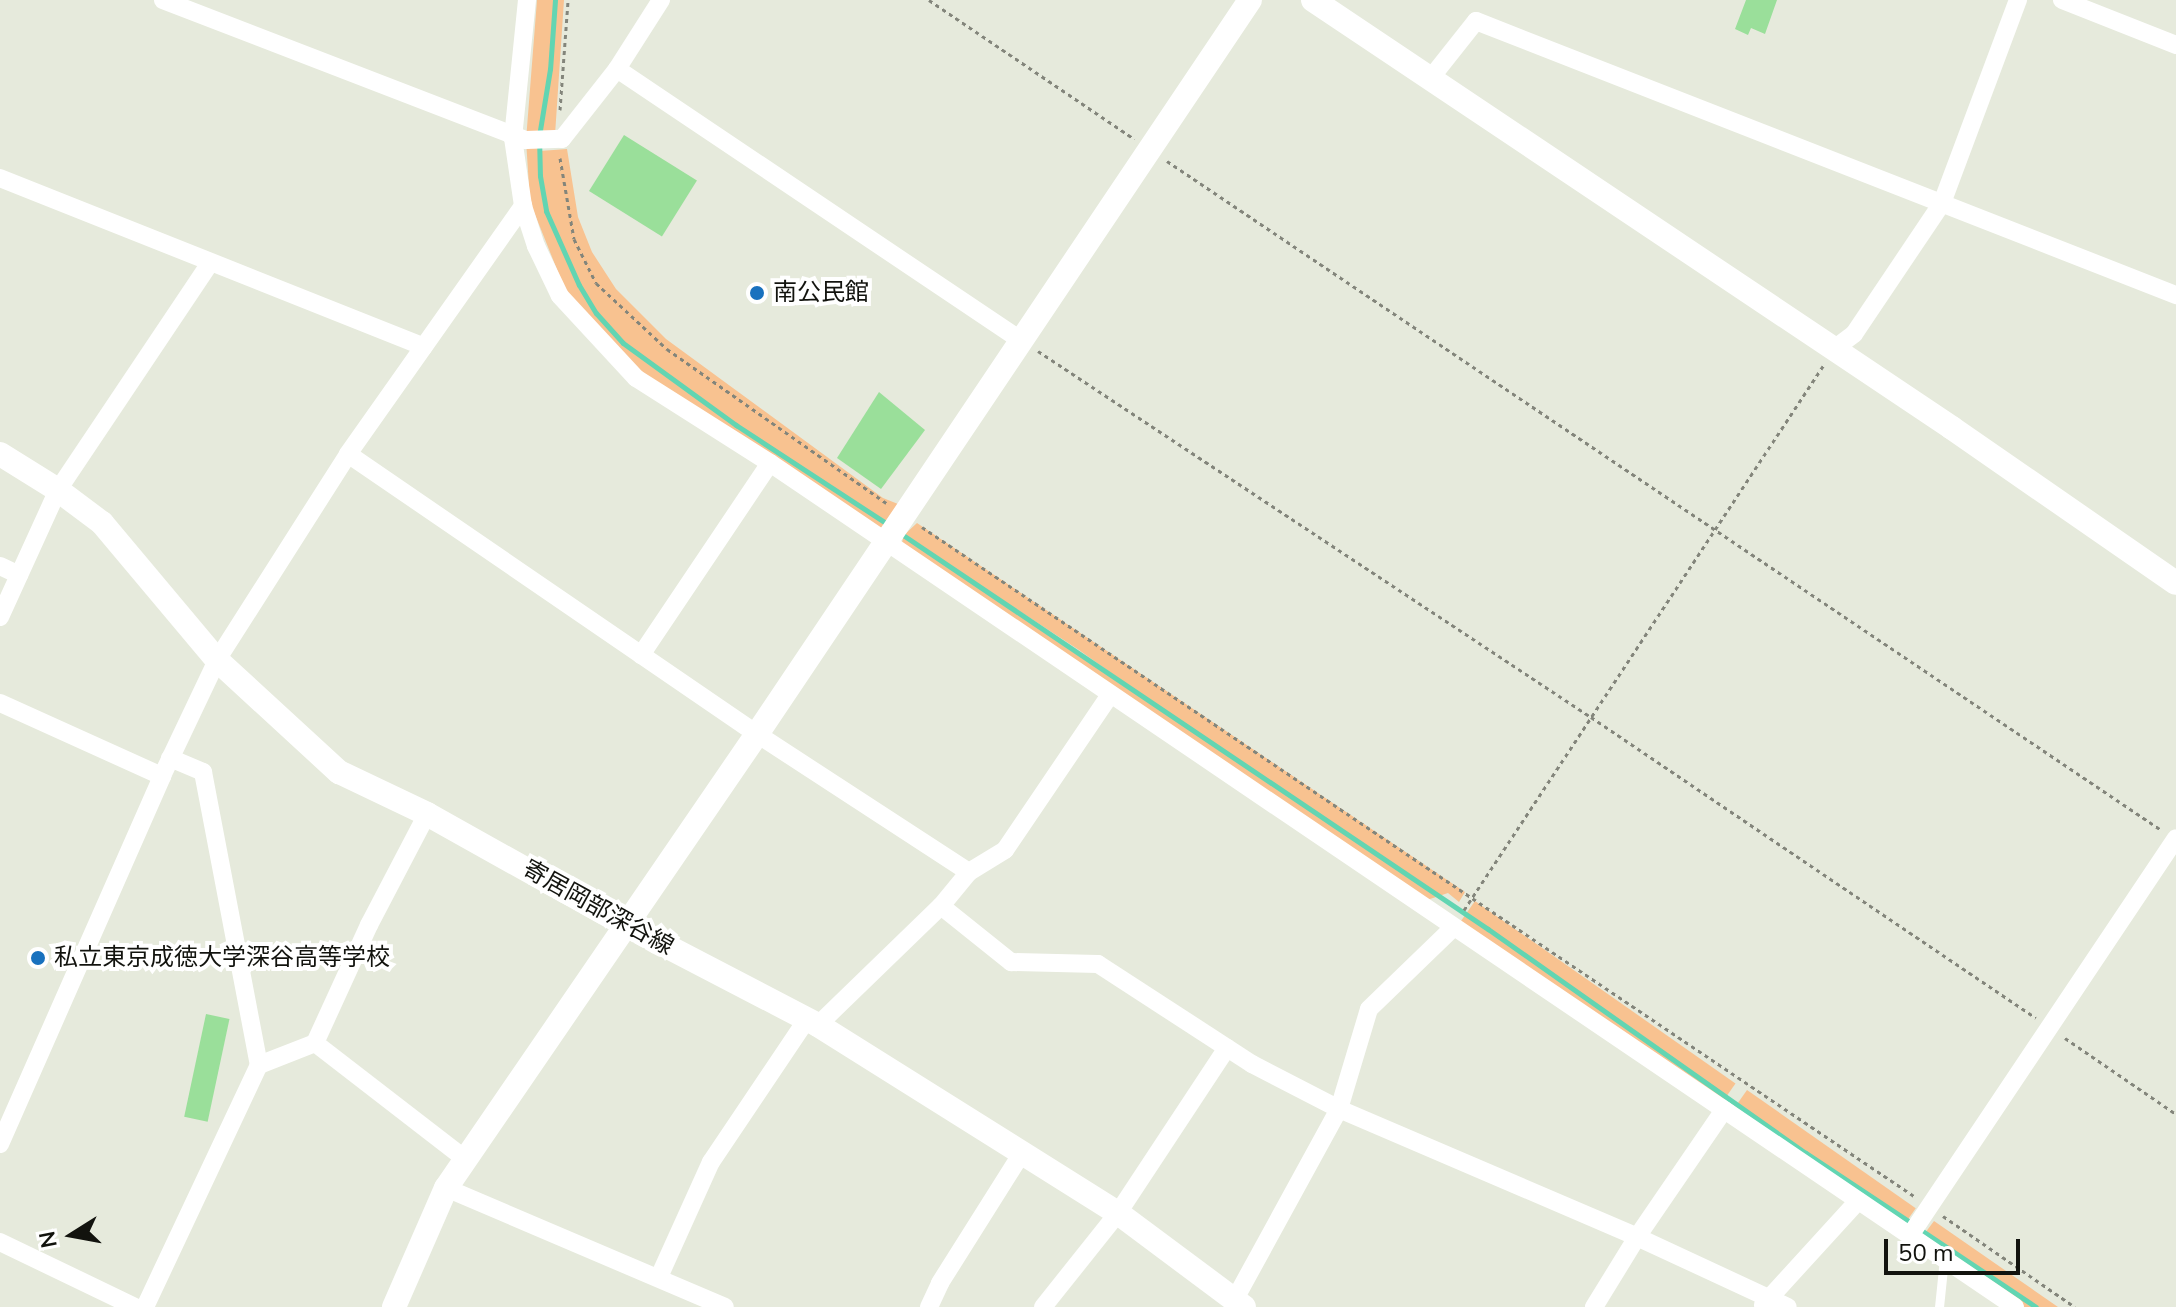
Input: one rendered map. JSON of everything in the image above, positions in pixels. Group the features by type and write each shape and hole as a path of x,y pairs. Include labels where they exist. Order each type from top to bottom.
{"street":[{"path":"163,0 520,139 560,139 617,69 661,0"},
{"path":"527,0 520,139 523,206 536,246 560,296 585,327 636,378 770,463 2015,1307"},
{"path":"394,1307 446,1188 757,734 883,542 1250,0"},
{"path":"1313,0 1834,349 2176,583"},
{"path":"1834,349 1854,334 1942,203 2018,0"},
{"path":"2062,0 2176,45"},
{"path":"1430,79 1476,21 2176,295"},
{"path":"617,69 1021,340"},
{"path":"0,178 424,347"},
{"path":"0,1144 170,758 217,660 348,454 523,206"},
{"path":"0,617 58,490 210,263"},
{"name":"寄居岡部深谷線","path":"0,454 58,490 102,523 217,660 339,772 427,814 624,924 812,1022 1118,1213 1240,1303"},
{"path":"348,454 757,734 969,872"},
{"path":"641,655 770,463"},
{"path":"0,566 19,575"},
{"path":"659,1277 711,1162 812,1022 941,906 969,872 1005,850 1110,695"},
{"path":"0,703 162,776"},
{"path":"145,1307 259,1065 203,772 170,758"},
{"path":"259,1065 315,1043 369,925 427,814"},
{"path":"1911,1234 2176,838"},
{"path":"941,906 1011,962 1098,964 1227,1048 1339,1109 1637,1237 1765,1302 1788,1307"},
{"path":"1240,1303 1339,1109 1369,1009 1454,927"},
{"path":"315,1043 465,1159"},
{"path":"1043,1307 1118,1213 1227,1048"},
{"path":"1594,1307 1637,1237 1724,1110"},
{"path":"929,1307 940,1283 1022,1153"},
{"path":"446,1188 725,1307"},
{"path":"1765,1302 1858,1201"},
{"path":"0,1242 135,1307"}],"lane":[{"path":"1939,1307 1944,1259"}],"path":[{"path":"568,0 560,139 574,239 596,283 667,349 902,514 2075,1307"},
{"path":"929,0 1714,532 2176,838"},
{"path":"1021,340 1591,717 2176,1114"},
{"path":"1471,898 1834,349"}],"shaded area":[{"path":"537,0 564,0 555,135 539,136 540,151 567,149 578,217 592,252 616,289 666,339 883,498 898,504 878,532 640,373 566,292 530,202 526,140"},
{"path":"917,523 1465,892 1459,902 1448,893 1424,901 901,546 904,535","holes":["958,571 1079,650 1121,680"]},
{"path":"1475,901 1735,1083 1721,1105 1460,922"},
{"path":"1747,1090 1916,1208 1903,1226 1734,1108"},
{"path":"1934,1221 2058,1307 2024,1307 1941,1251 1940,1243 1925,1233"}],"building":[{"path":"1746,0 1777,0 1765,34 1751,28 1748,35 1735,29"},
{"path":"624,135 697,181 662,237 589,191"},
{"path":"879,392 925,430 881,489 837,458"},
{"path":"206,1014 229,1019 208,1122 184,1117"}],"waterway":[{"path":"555,0 550,69 539,136 540,176 546,211 579,285 596,313 623,343 736,425 889,525"},
{"path":"900,533 1488,929 1806,1153 1913,1224"},
{"path":"1921,1230 2036,1307"}],"place":[{"name":"南公民館","path":"757,293"},
{"name":"私立東京成徳大学深谷高等学校","path":"38,958"}]}
